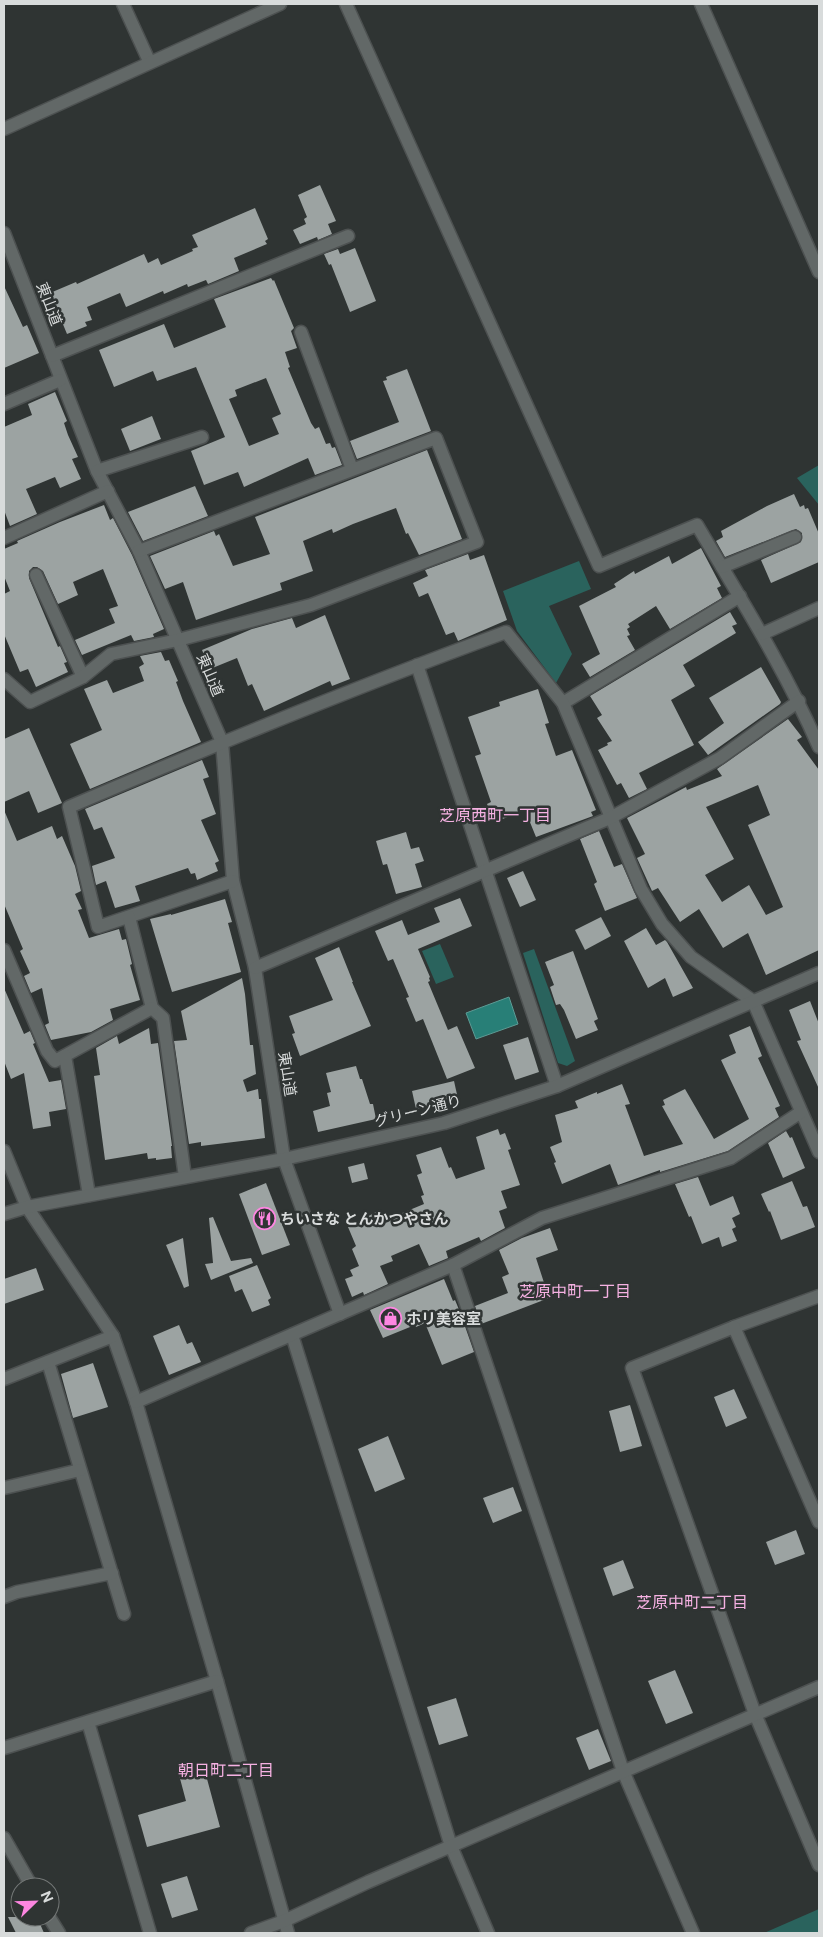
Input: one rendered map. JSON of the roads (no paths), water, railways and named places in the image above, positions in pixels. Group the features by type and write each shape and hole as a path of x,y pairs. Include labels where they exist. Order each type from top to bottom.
{"street":[{"path":"123,4 149,61"},
{"path":"4,128 149,61 280,4"},
{"path":"346,4 599,566 697,524 799,700 819,747"},
{"path":"701,4 819,272"},
{"path":"52,356 348,236"},
{"name":"東山道","path":"5,241 97,471 139,551 222,742 232,881 255,968 284,1159 340,1314"},
{"path":"301,332 352,469"},
{"path":"4,404 60,380"},
{"path":"97,471 202,437"},
{"path":"4,679 30,702 83,676 111,654 178,640 311,605 477,542 436,438 139,551"},
{"path":"4,538 108,491"},
{"path":"722,567 795,537"},
{"path":"36,575 83,676"},
{"path":"563,703 740,596"},
{"path":"762,634 819,608"},
{"path":"232,881 98,927 69,807 222,742 506,632 563,703 641,889 662,924 691,957 752,1000 818,1147"},
{"path":"417,665 557,1086"},
{"path":"255,968 610,818 720,758 799,700"},
{"path":"129,917 152,1008 163,1018 185,1177"},
{"path":"4,950 47,1051 55,1061 152,1008"},
{"name":"グリーン通り","path":"4,1214 27,1207 284,1159 444,1123 557,1086 712,1020 752,1000 819,973"},
{"path":"66,1056 89,1195"},
{"path":"136,1402 453,1265 542,1218 732,1158 801,1112"},
{"path":"4,1151 27,1207 112,1336 136,1402 218,1681 286,1927"},
{"path":"453,1265 623,1771 694,1933"},
{"path":"819,1296 734,1327 632,1368 755,1714 819,1865"},
{"path":"734,1327 819,1522"},
{"path":"292,1335 450,1846 488,1933"},
{"path":"4,1379 112,1336"},
{"path":"48,1362 124,1614"},
{"path":"4,1488 80,1470"},
{"path":"4,1597 17,1592 112,1573"},
{"path":"4,1748 218,1681"},
{"path":"251,1933 286,1927 450,1846 511,1822 623,1771 819,1688"},
{"path":"88,1722 150,1933"},
{"path":"4,1838 26,1877"}],"place":[{"name":"ちいさな とんかつやさん","path":"264,1219"},
{"name":"ホリ美容室","path":"390,1319"}],"district":[{"name":"芝原西町一丁目","path":"495,815"},
{"name":"芝原中町一丁目","path":"575,1291"},
{"name":"芝原中町二丁目","path":"692,1602"},
{"name":"朝日町二丁目","path":"226,1770"}]}
